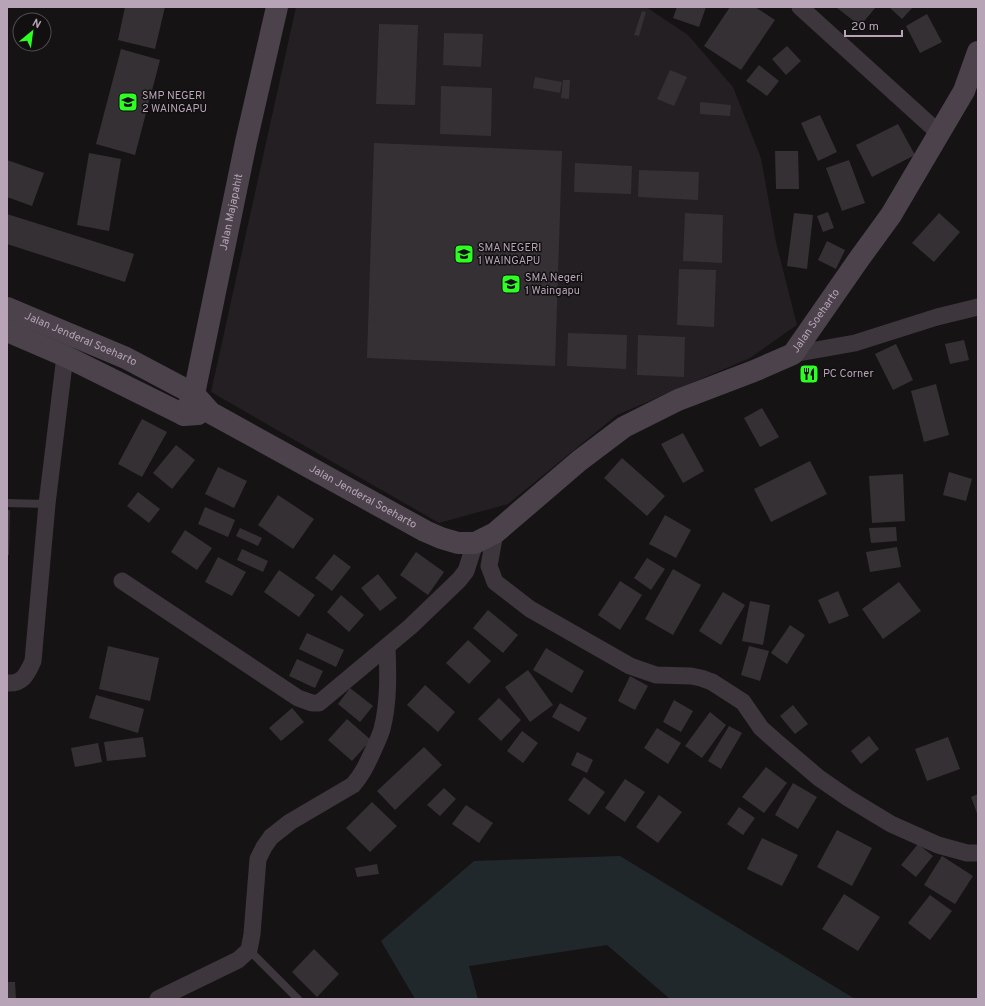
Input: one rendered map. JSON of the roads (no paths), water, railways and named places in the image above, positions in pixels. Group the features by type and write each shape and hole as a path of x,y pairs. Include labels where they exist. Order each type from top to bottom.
{"street":[{"name":"Jalan Majapahit","path":"184,415 194,394 246,142 277,7"},
{"path":"800,7 940,134"},
{"name":"Jalan Soeharto","path":"516,515 579,460 624,427 678,400 754,371 793,354 891,215 964,91 978,52"},
{"path":"793,354 855,343 937,317 978,307"},
{"name":"Jalan Jenderal Soeharto","path":"7,308 126,358 194,394 211,413 425,531 441,538 458,543 475,543 495,533 516,515"},
{"name":"Jalan Jenderal Soeharto","path":"7,331 65,356 184,415"},
{"path":"7,683 15,683 27,675 33,661 47,504 65,356"},
{"path":"184,415 211,413"},
{"path":"495,533 489,566 495,582 530,609 630,666 656,675 691,676 712,682 743,702 761,728 819,778 848,798 891,824 938,845 967,853 978,853"},
{"path":"122,581 305,701 319,703 410,627 459,580 466,571 475,543"},
{"path":"158,999 238,960 249,950 252,934 258,859 264,847 271,837 290,822 353,785 360,778 366,766 382,730 384,721 387,697 387,646"}],"lane":[{"path":"7,503 47,504"},
{"path":"249,950 298,999"}],"place":[{"name":"SMP NEGERI 2 WAINGAPU","path":"128,102"},
{"name":"SMA NEGERI 1 WAINGAPU","path":"464,254"},
{"name":"SMA Negeri 1 Waingapu","path":"511,284"},
{"name":"PC Corner","path":"809,374"}]}
